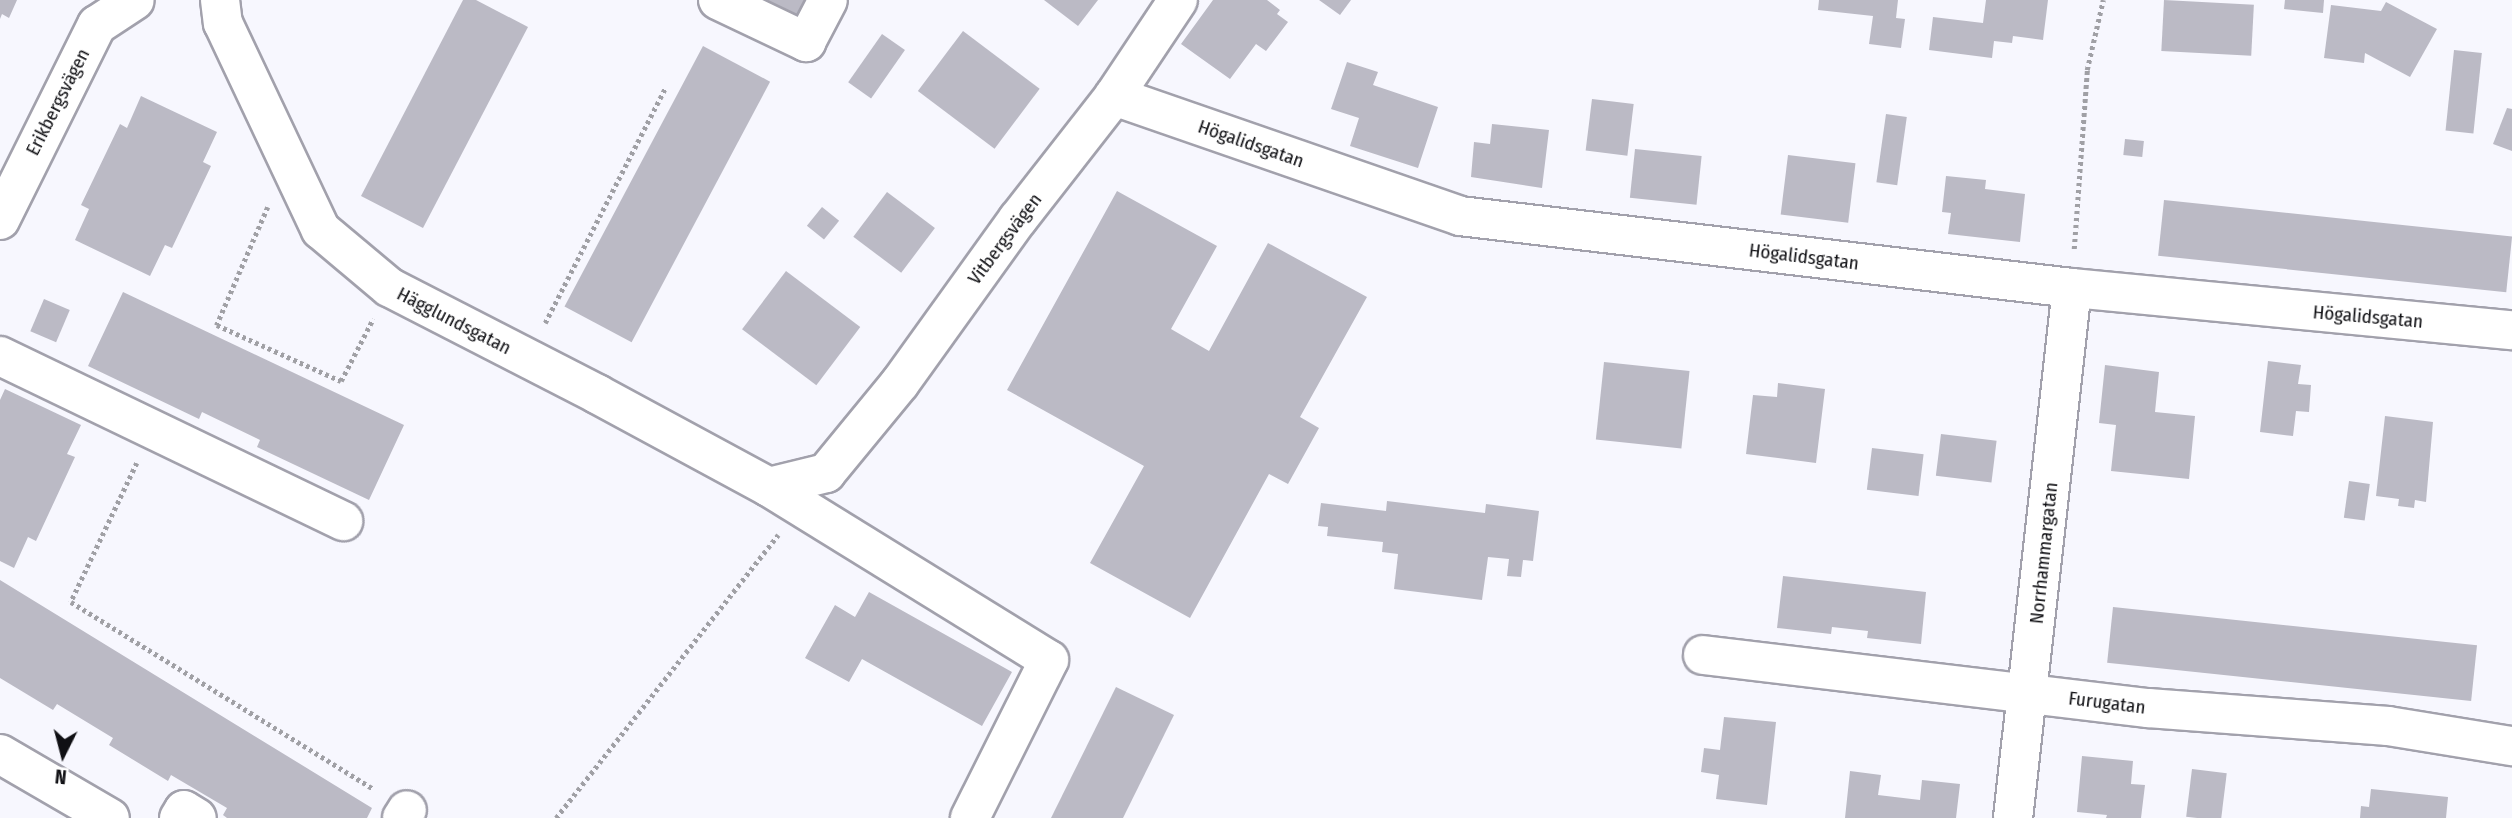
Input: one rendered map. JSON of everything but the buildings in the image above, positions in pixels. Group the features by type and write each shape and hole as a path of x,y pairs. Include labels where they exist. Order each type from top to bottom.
{"street":[{"name":"Erikbergsvägen","path":"0,220 97,25 135,0"},
{"name":"Hägglundsgatan","path":"220,0 223,23 321,230 389,287 769,487 1049,660 970,818"},
{"path":"718,0 806,42 828,0"},
{"name":"Vitbergsvägen","path":"769,487 826,472 900,383 1018,219 1114,96 1178,0"},
{"name":"Högalidsgatan","path":"1114,96 1460,216 2072,288 2512,330"},
{"name":"Norrhammargatan","path":"2013,818 2072,288"},
{"path":"0,356 343,521"},
{"name":"Furugatan","path":"1703,655 2148,708 2388,726 2512,746"},
{"path":"0,754 110,818"},
{"path":"180,818 184,810 197,818"}],"path":[{"path":"2072,288 2087,70 2103,0"},
{"path":"526,359 666,88"},
{"path":"288,162 217,325 341,381 389,287"},
{"path":"153,430 71,602 405,814"},
{"path":"556,818 783,530"}]}
